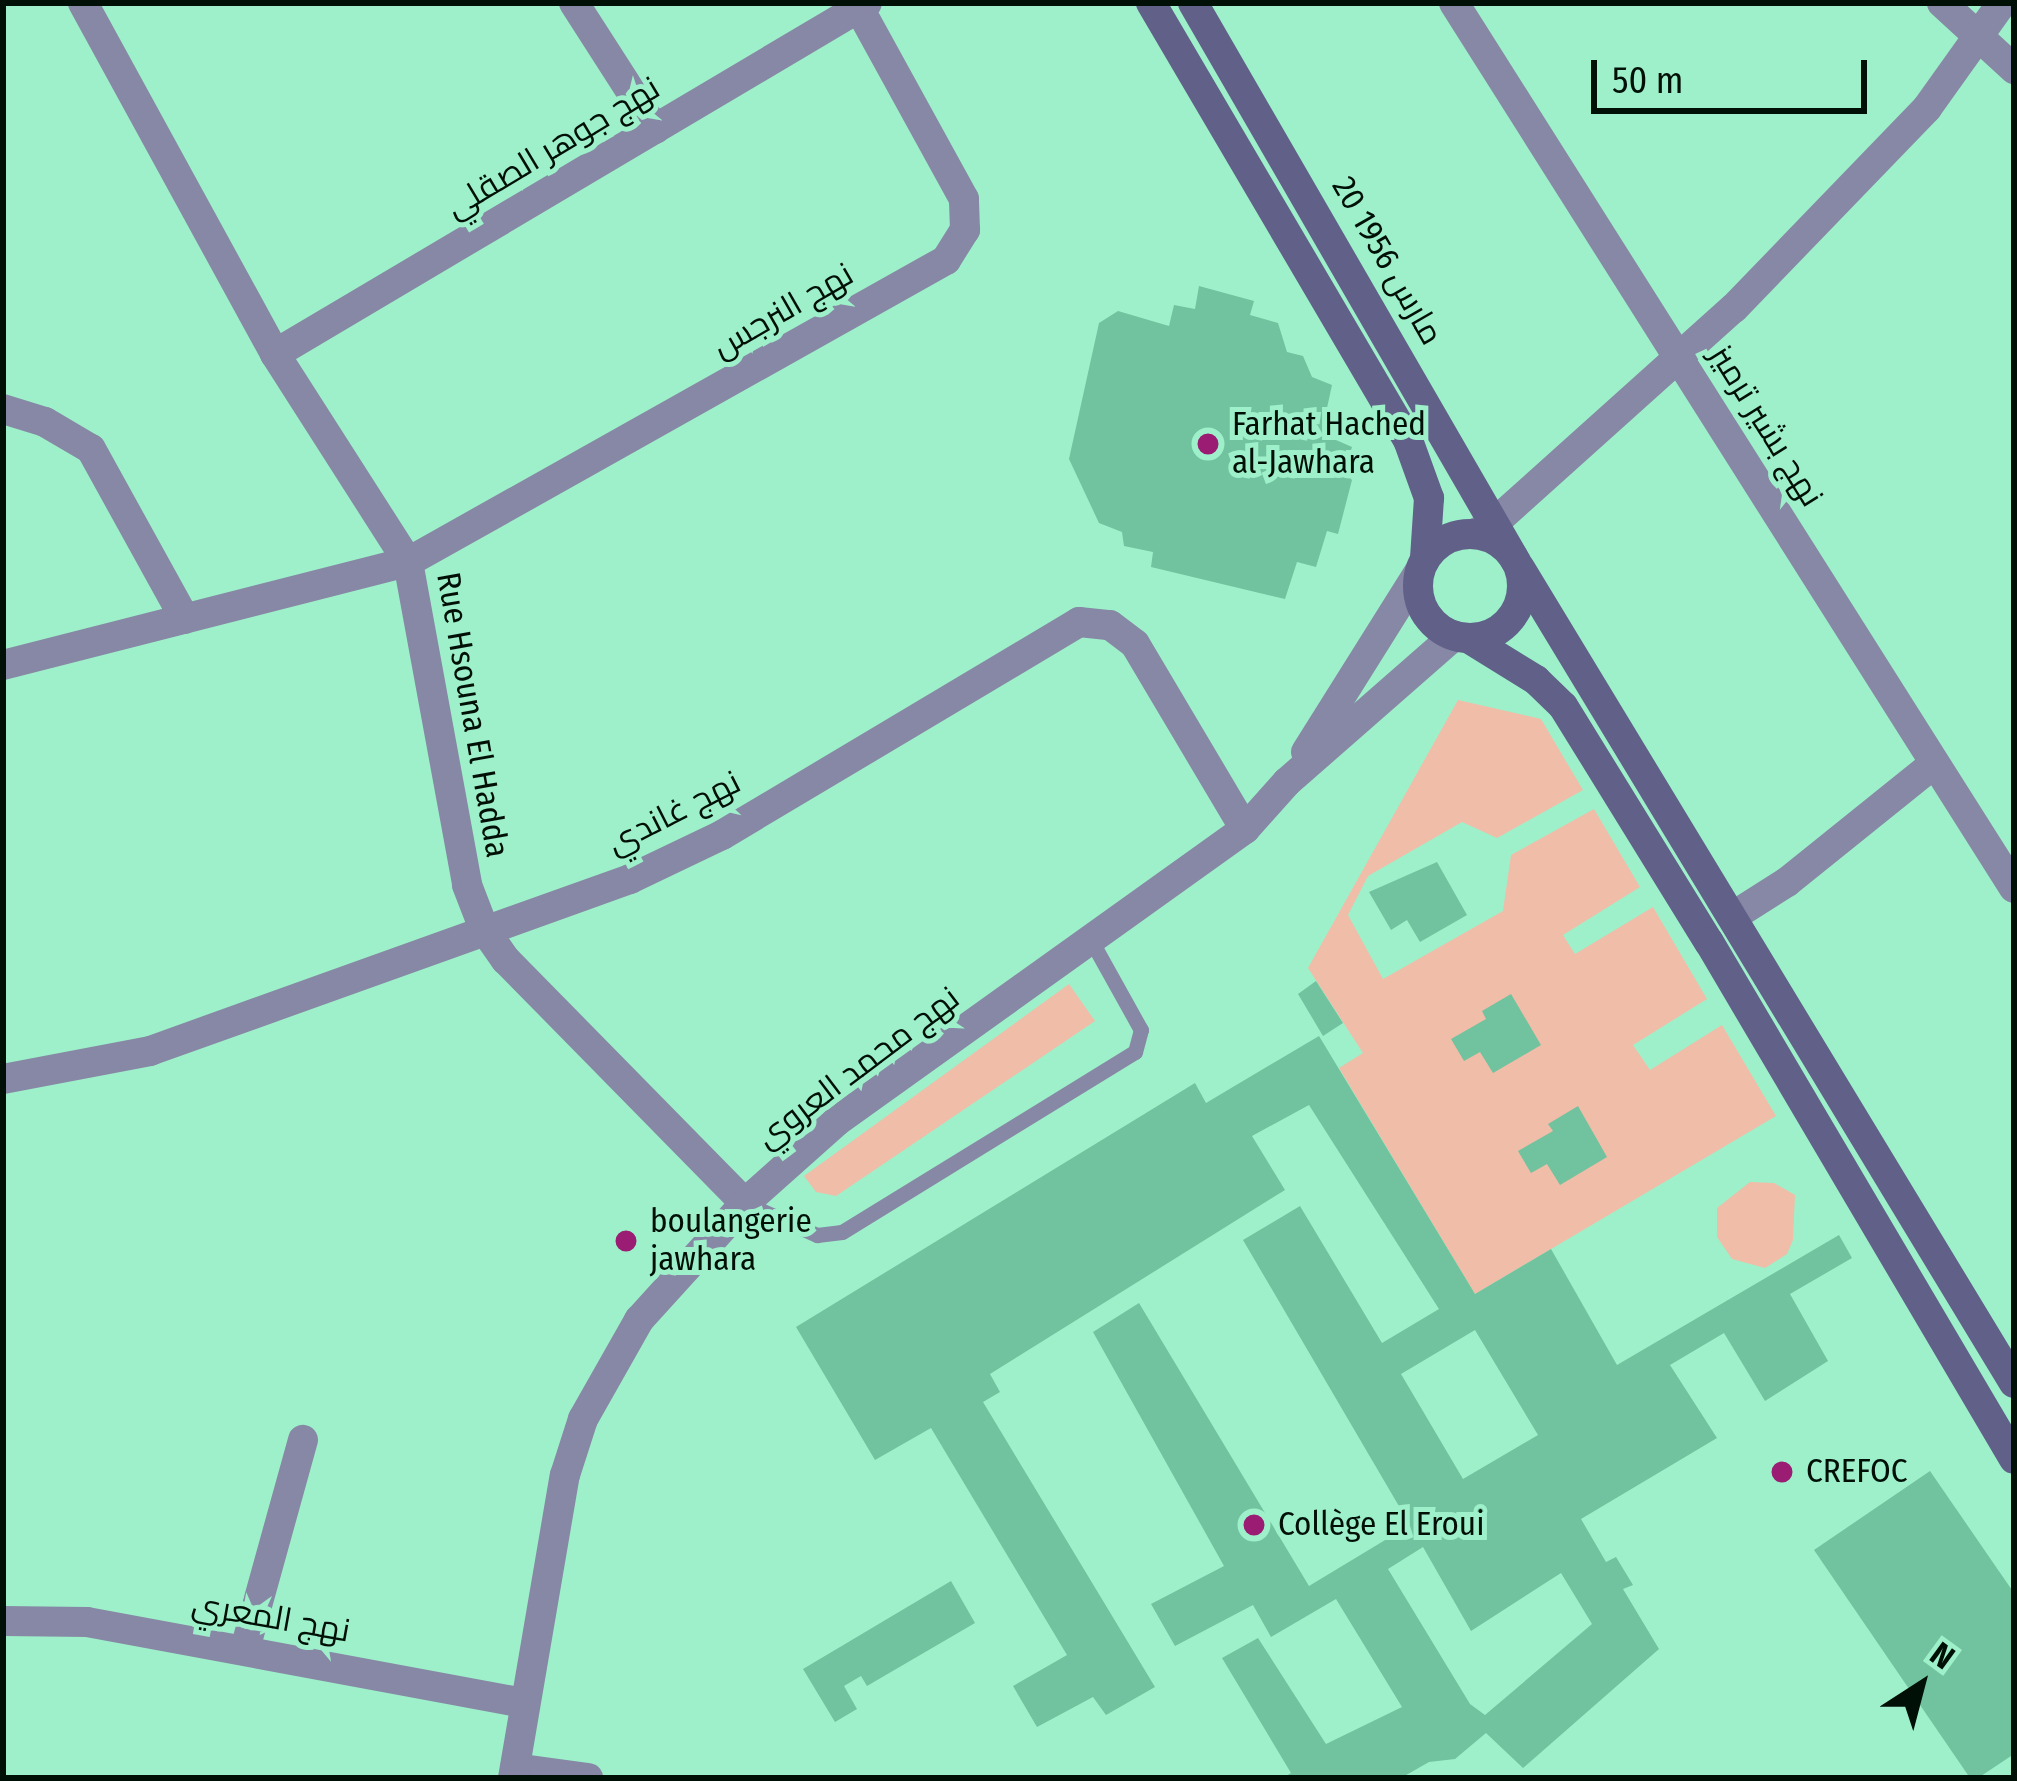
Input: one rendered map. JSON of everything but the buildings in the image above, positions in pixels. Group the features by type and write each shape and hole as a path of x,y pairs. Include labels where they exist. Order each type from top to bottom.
{"main road":[{"name":"20 مارس 1956","path":"1151,3 1408,440 1429,498 1423,564"},
{"name":"20 مارس 1956","path":"1193,3 1484,528"},
{"path":"2014,1383 1735,915 1517,563 1484,528 1446,539 1423,564 1420,602 1428,617 1537,680 1563,706 2014,1459"},
{"path":"1461,637 1500,629 1513,617 1520,603 1517,563"}],"street":[{"name":"Rue Hsouna El Hadda","path":"83,3 275,354 408,562 466,885 484,929 506,960 745,1203"},
{"path":"574,3 655,130"},
{"name":"نهج بشير ترميز","path":"1454,3 2014,888"},
{"path":"1942,3 2014,69"},
{"path":"1484,528 1734,308 1927,108 2002,3"},
{"name":"نهج جوهر الصقلي","path":"275,354 863,6"},
{"name":"نهج النرجس","path":"3,665 408,562 946,260 964,230 964,199 863,6"},
{"path":"3,409 44,422 91,449 185,619"},
{"path":"1287,782 1423,564"},
{"name":"نهج غاندي","path":"3,1079 150,1051 630,879 722,835 1078,622 1110,625 1135,644 1245,829"},
{"name":"نهج محمد العروي","path":"514,1773 565,1475 584,1419 638,1320 745,1203 837,1121 1245,829 1287,782 1461,637"},
{"path":"1735,915 1786,882 1934,764"},
{"path":"245,1649 303,1440"},
{"name":"نهج المعري","path":"3,1622 87,1622 524,1703"},
{"path":"514,1773 588,1778"}],"lane":[{"path":"745,1203 817,1235 842,1232 1135,1052 1141,1030 1092,942"}],"shaded area":[{"path":"1458,700 1541,719 1583,790 1497,838 1462,822 1368,876 1348,915 1383,979 1503,911 1511,855 1594,809 1640,887 1563,935 1575,954 1653,907 1707,999 1633,1045 1650,1070 1722,1025 1776,1116 1475,1294 1339,1068 1363,1053 1308,968"},
{"path":"1069,984 1095,1021 836,1196 816,1192 804,1176"},
{"path":"1750,1182 1774,1183 1795,1195 1793,1240 1787,1254 1765,1268 1732,1259 1717,1237 1717,1208"}],"place":[{"name":"Farhat Hached al-Jawhara","path":"1208,444"},
{"name":"boulangerie jawhara","path":"626,1241"},
{"name":"CREFOC","path":"1782,1472"},
{"name":"Collège El Eroui","path":"1254,1525"}]}
